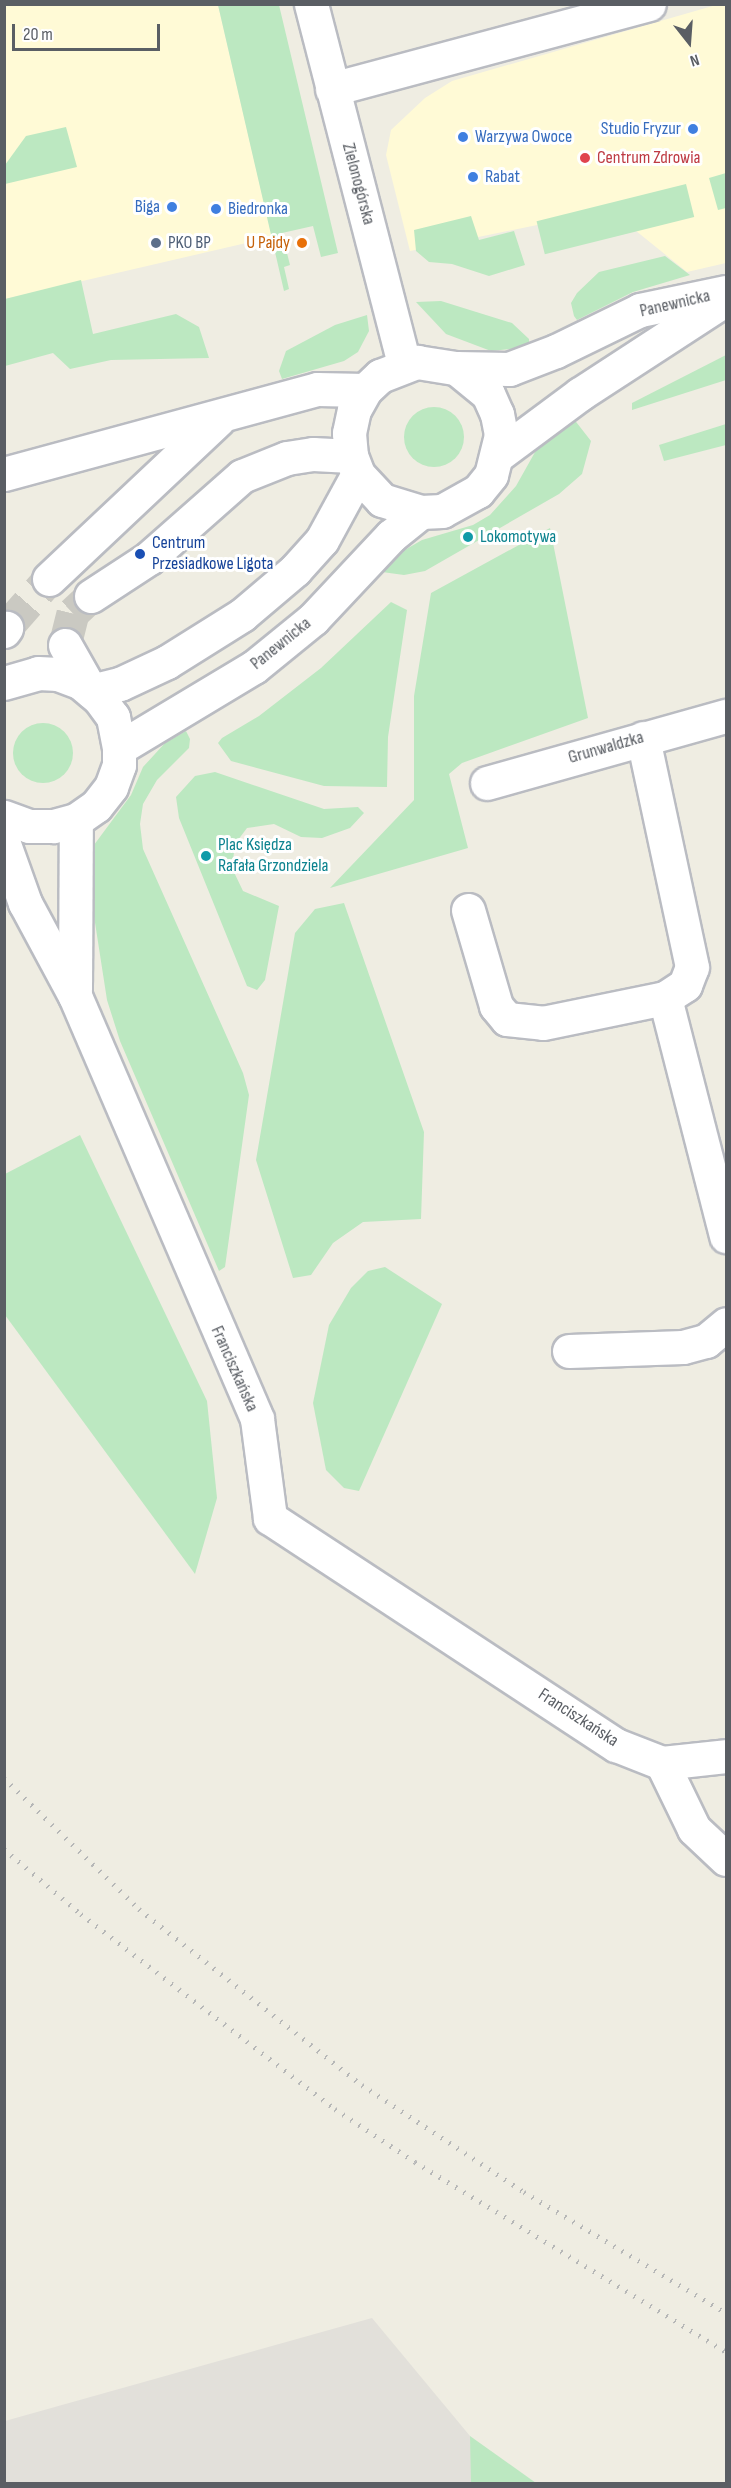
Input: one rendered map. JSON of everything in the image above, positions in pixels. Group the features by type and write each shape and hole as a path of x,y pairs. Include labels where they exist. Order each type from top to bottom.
{"street":[{"name":"Zielonogórska","path":"311,4 404,364"},
{"path":"332,89 649,4"},
{"name":"Panewnicka","path":"456,368 488,394 497,414 501,435 498,455 491,475 478,491 442,510 421,512 381,500 355,465 349,433 354,410 365,390 380,376 404,364 437,363 456,368 509,369 556,351 640,310 726,292"},
{"name":"Panewnicka","path":"498,455 580,394 726,299"},
{"path":"4,474 317,389 365,390"},
{"path":"49,579 223,416"},
{"path":"92,596 149,558 242,476 287,458 313,454 355,465"},
{"name":"Panewnicka","path":"91,691 120,684 167,662 242,615 295,570 322,540 355,465"},
{"name":"Panewnicka","path":"119,748 254,667 313,619 391,536 421,512"},
{"path":"4,818 29,826 53,826 76,820 96,806 111,787 119,765 119,748 112,717 91,691 65,645"},
{"path":"4,683 38,673 58,674 91,691"},
{"name":"Grunwaldzka","path":"487,783 726,716"},
{"path":"468,909 495,1006 507,1019 543,1023 666,998 685,985 692,967 643,738"},
{"path":"75,996 76,820"},
{"name":"Franciszkańska","path":"4,843 25,903 75,996 257,1419 270,1518 616,1745 662,1763 726,1756"},
{"path":"666,998 726,1236"},
{"path":"568,1351 683,1347 706,1341 726,1324"},
{"path":"662,1763 694,1829 726,1859"}],"shaded area":[{"path":"5,5 218,5 272,237 5,299"},
{"path":"716,5 726,5 726,263 687,272 610,210 410,251 386,155 391,130 425,98 452,81"},
{"path":"372,2318 470,2436 473,2483 5,2484 5,2421"}],"green space":[{"path":"218,5 279,5 338,253 321,257 313,226 282,233 290,265 284,267 289,289 284,291"},
{"path":"66,127 77,167 5,184 5,165 26,136"},
{"path":"726,173 726,208 718,210 709,178"},
{"path":"686,184 694,217 545,254 537,221"},
{"path":"471,216 479,240 514,231 525,265 489,276 452,264 429,262 416,251 414,230"},
{"path":"665,256 690,275 633,292 577,320 574,316 571,303 577,293 599,272"},
{"path":"81,280 93,334 176,314 199,327 209,358 111,360 70,369 53,353 5,366 5,299"},
{"path":"441,301 512,323 529,339 529,347 491,351 446,334 416,302"},
{"path":"367,315 369,331 358,352 344,361 282,379 279,371 286,351 335,325"},
{"path":"726,355 726,380 632,410 632,403"},
{"path":"434,407 451,412 459,420 464,437 459,454 451,462 434,467 417,462 409,454 404,437 409,420 417,412"},
{"path":"573,418 591,441 582,474 559,494 425,571 404,575 382,572 403,551 422,540 473,525 490,515 516,486 539,445"},
{"path":"726,424 726,445 664,461 659,445"},
{"path":"550,528 588,718 462,763 449,774 468,848 330,888 414,800 414,696 431,593"},
{"path":"391,602 407,610 388,737 387,787 324,786 231,761 218,743 222,738 259,716 321,668"},
{"path":"43,723 60,728 68,736 73,753 68,770 60,778 43,783 26,778 18,770 13,753 18,736 26,728"},
{"path":"186,731 190,739 189,748 157,780 143,804 140,824 143,849 243,1073 249,1095 225,1267 219,1271 120,1041 107,1000 87,871 91,849 131,795 143,767 165,743"},
{"path":"215,772 324,809 358,807 364,813 350,828 322,838 301,837 274,824 247,828 235,844 232,868 243,891 279,906 265,980 257,990 247,986 179,818 176,797 195,776"},
{"path":"344,903 424,1132 421,1219 363,1222 333,1243 311,1275 293,1278 256,1160 295,933 315,909"},
{"path":"80,1135 207,1401 217,1498 195,1574 5,1315 5,1174"},
{"path":"385,1267 442,1304 359,1491 344,1488 326,1470 313,1403 329,1325 351,1288 368,1271"},
{"path":"470,2436 536,2483 471,2483"}],"tunnel":[{"path":"6,628 49,579"},
{"path":"65,645 73,613 91,596"}],"railway":[{"path":"4,1778 139,1909 362,2085 524,2192 726,2313"},
{"path":"4,1849 81,1914 335,2109 415,2162 726,2352"}],"place":[{"name":"Studio Fryzur","path":"693,129"},
{"name":"Warzywa Owoce","path":"463,137"},
{"name":"Centrum Zdrowia","path":"585,158"},
{"name":"Rabat","path":"473,177"},
{"name":"Biga","path":"172,207"},
{"name":"Biedronka","path":"216,209"},
{"name":"PKO BP","path":"156,243"},
{"name":"U Pajdy","path":"302,243"},
{"name":"Lokomotywa","path":"468,537"},
{"name":"Centrum Przesiadkowe Ligota","path":"140,554"},
{"name":"Plac Księdza Rafała Grzondziela","path":"206,856"}]}
